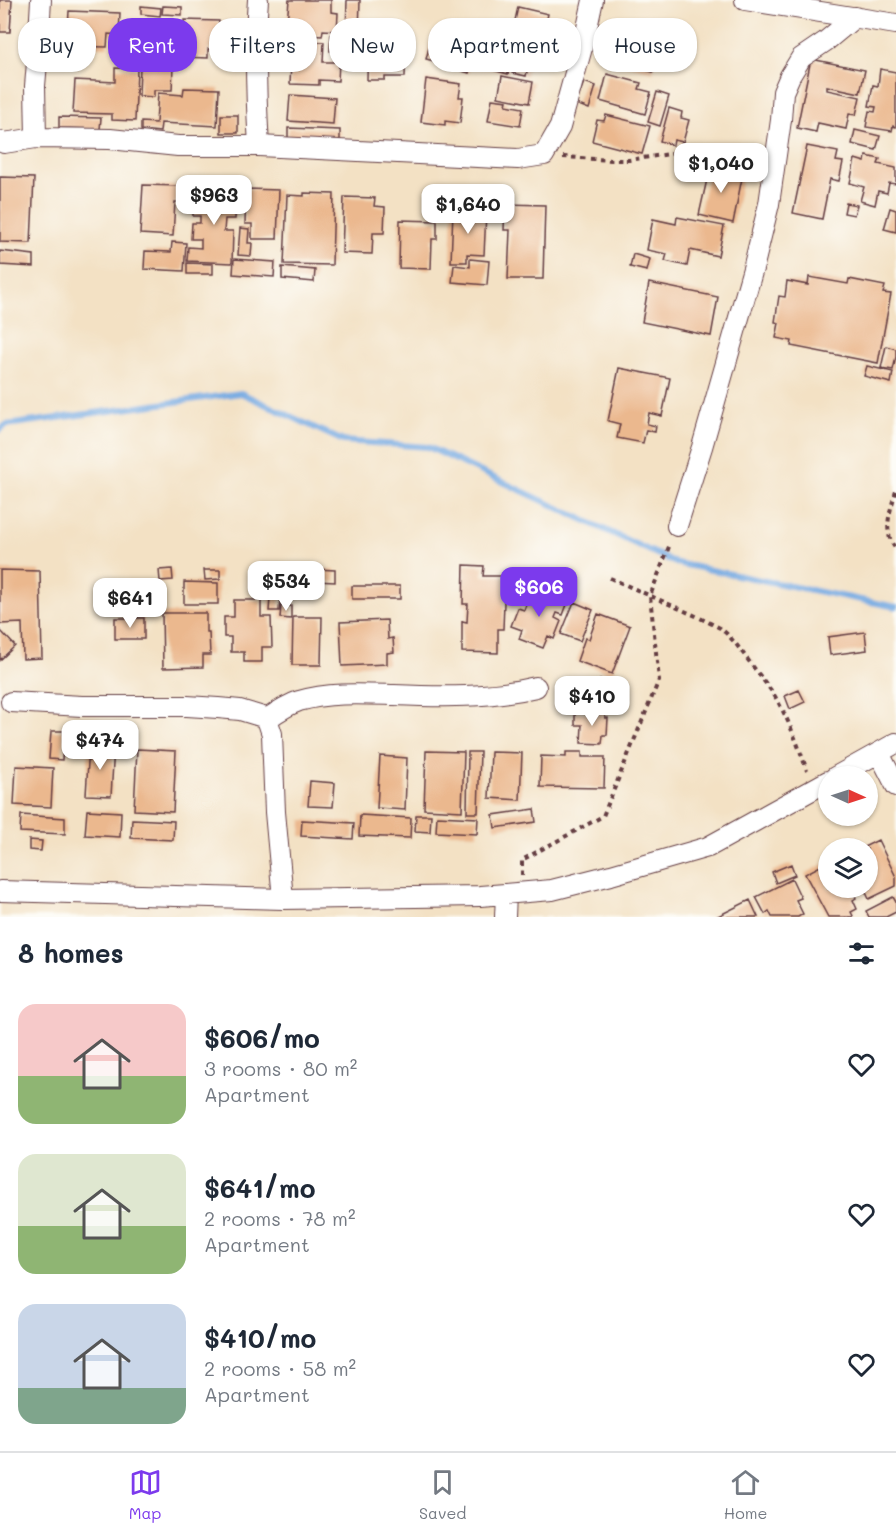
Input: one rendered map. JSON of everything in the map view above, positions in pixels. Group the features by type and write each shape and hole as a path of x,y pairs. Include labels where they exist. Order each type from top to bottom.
{"street":[{"path":"36,138 35,86 39,51 40,0"},
{"path":"258,0 255,90 259,146"},
{"path":"0,141 4,143 36,138 110,139 178,146 259,146 518,159 544,155 560,127 593,0"},
{"path":"745,0 896,24"},
{"path":"677,526 754,266 769,204 782,120 783,92 801,58 855,17"},
{"path":"267,719 281,709 299,701 331,696 496,694 536,687"},
{"path":"11,702 218,708 240,710 267,719 272,734 275,812 283,899"},
{"path":"855,766 887,748 896,786"},
{"path":"0,891 283,899 513,894 552,890 708,847 818,787"},
{"path":"505,917 513,894"}],"path":[{"path":"544,155 629,160 697,152 774,166"},
{"path":"896,491 888,523 890,538 896,549"},
{"path":"513,894 522,860 603,816 659,680 650,597 677,526"},
{"path":"610,578 711,623 728,634 774,693 818,779"}],"building":[{"path":"0,0 12,0 10,32 0,32"},
{"path":"289,0 331,0 331,12 338,13 338,18 329,18 329,30 323,30 322,36 317,36 317,18 288,18"},
{"path":"347,0 360,0 359,18 346,18"},
{"path":"141,6 161,8 160,16 141,14"},
{"path":"163,6 182,7 182,15 162,14"},
{"path":"518,7 548,14 547,18 516,18"},
{"path":"69,11 120,13 120,18 108,18 107,47 96,47 96,18 69,18"},
{"path":"197,20 209,21 208,58 197,58"},
{"path":"317,42 324,42 323,62 329,62 329,72 338,72 338,81 319,80 319,85 290,84 291,72 317,72"},
{"path":"811,59 865,70 860,93 827,86 827,90 860,97 856,115 849,114 846,129 818,123 816,132 797,128"},
{"path":"880,69 896,72 896,127 893,126 892,131 866,127 869,111 875,112 876,107 869,106 873,85 878,86"},
{"path":"115,72 137,72 135,121 112,120 112,114 73,113 75,80 115,82"},
{"path":"140,72 173,72 172,90 154,90 154,97 139,96"},
{"path":"367,72 405,72 405,77 367,80"},
{"path":"512,72 527,72 526,76"},
{"path":"607,74 641,83 639,89 651,92 645,114 600,101"},
{"path":"502,76 533,82 529,103 498,97"},
{"path":"426,79 461,84 459,97 463,97 460,123 445,121 445,125 421,122"},
{"path":"584,82 596,86 589,109 576,104"},
{"path":"184,88 219,89 217,126 161,123 160,132 141,130 141,122 156,123 158,93 183,95"},
{"path":"657,92 669,96 660,126 648,122"},
{"path":"290,95 335,98 333,124 288,121"},
{"path":"492,99 507,101 506,105 523,108 520,126 488,121"},
{"path":"669,108 682,112 681,118 689,120 683,142 674,140 673,145 660,141"},
{"path":"221,115 238,115 238,133 221,133"},
{"path":"606,115 650,126 642,154 592,141 597,120 604,121"},
{"path":"59,117 101,118 100,129 59,128"},
{"path":"288,128 340,130 340,141 288,139"},
{"path":"855,130 880,136 876,150 852,144"},
{"path":"807,146 838,152 836,161 843,162 839,181 830,179 822,219 793,213"},
{"path":"866,156 880,159 878,164 896,168 896,184 889,183 887,193 878,191 875,205 860,201 864,187 850,183 855,159 865,162"},
{"path":"710,166 743,173 733,223 699,215"},
{"path":"0,177 34,178 31,243 0,242"},
{"path":"143,185 181,186 180,202 175,202 173,236 140,234"},
{"path":"215,185 236,186 235,219 225,219 224,231 233,231 232,263 187,261 188,247 201,248 201,239 191,239 192,223 200,223 200,216 193,216 193,200 200,200 200,192 214,192"},
{"path":"246,189 279,190 277,239 252,239 252,224 245,224"},
{"path":"304,193 334,194 332,265 284,264 287,195 304,196"},
{"path":"344,197 375,198 374,206 385,207 384,233 373,233 372,254 342,253"},
{"path":"846,203 857,205 854,215 844,213"},
{"path":"505,204 545,205 543,279 508,279 510,230 504,230"},
{"path":"890,208 896,210 896,232 884,229"},
{"path":"453,211 486,212 484,255 467,254 467,262 451,262"},
{"path":"677,217 724,226 718,256 690,250 687,266 665,261 667,254 647,250 653,219 676,224"},
{"path":"400,220 437,221 437,239 432,239 431,269 399,268"},
{"path":"240,228 249,229 248,243 252,243 251,256 238,255"},
{"path":"172,242 186,243 184,271 144,269 145,251 171,252"},
{"path":"0,251 34,255 34,267 0,265"},
{"path":"633,254 650,259 647,271 630,267"},
{"path":"234,259 275,262 274,277 233,274"},
{"path":"470,259 489,261 487,285 452,282 454,265 470,267"},
{"path":"187,263 213,264 213,274 187,274"},
{"path":"282,267 315,270 314,282 282,279"},
{"path":"809,277 848,284 849,279 885,286 883,293 891,294 878,363 791,346 792,341 776,338 779,323 775,322 779,296 785,297 787,281 808,285"},
{"path":"649,283 718,297 711,336 642,322"},
{"path":"886,346 896,349 893,370 881,368"},
{"path":"867,366 893,372 891,383 864,376"},
{"path":"619,368 670,378 662,416 649,413 647,424 656,426 655,432 646,430 643,443 617,438 620,424 608,421"},
{"path":"464,565 484,566 483,576 505,576 503,629 498,629 498,653 462,652 462,621 467,622 468,604 463,604"},
{"path":"280,568 293,569 292,579 279,578"},
{"path":"297,568 335,570 335,582 296,580"},
{"path":"172,569 173,580 160,581 159,570"},
{"path":"0,570 40,571 42,658 23,659 22,623 0,624"},
{"path":"204,570 220,570 220,579 205,580"},
{"path":"267,572 277,573 277,585 266,585"},
{"path":"184,582 218,583 218,604 184,604"},
{"path":"352,586 400,586 400,599 352,599"},
{"path":"532,589 568,602 563,615 557,613 555,618 561,621 554,639 548,636 543,648 519,639 522,630 511,626 518,608 524,610"},
{"path":"270,598 280,598 279,611 269,611"},
{"path":"234,600 261,600 261,617 271,617 272,647 262,647 262,662 244,662 244,652 231,652 231,637 224,637 224,617 234,617"},
{"path":"574,602 593,610 580,641 561,634"},
{"path":"281,606 291,606 291,619 280,618"},
{"path":"162,613 206,613 206,632 209,632 210,655 203,655 203,667 163,668"},
{"path":"598,614 630,626 612,674 577,661 585,638 589,639"},
{"path":"293,617 322,617 321,665 292,665"},
{"path":"115,618 144,618 144,639 115,639"},
{"path":"387,620 388,639 393,638 394,652 387,653 387,664 342,666 340,622"},
{"path":"0,630 15,646 0,660"},
{"path":"865,632 867,650 830,655 828,637"},
{"path":"600,680 617,685 613,698 596,693"},
{"path":"799,690 805,702 790,709 785,696"},
{"path":"575,712 605,713 605,718 608,718 607,735 603,735 602,744 581,743 582,725 575,725"},
{"path":"51,731 64,731 62,760 49,759"},
{"path":"89,746 114,747 111,796 86,795"},
{"path":"137,749 176,751 173,812 134,810"},
{"path":"426,751 464,752 462,811 424,809"},
{"path":"468,752 480,752 478,813 467,813"},
{"path":"491,752 522,753 520,800 489,798"},
{"path":"566,752 582,752 582,757 605,757 604,788 540,787 541,756 566,757"},
{"path":"380,756 407,758 405,810 377,808"},
{"path":"16,766 53,768 51,807 14,805"},
{"path":"310,781 335,783 333,807 308,806"},
{"path":"534,809 536,822 495,828 493,815"},
{"path":"87,810 121,812 120,837 85,835"},
{"path":"21,815 65,818 65,834 20,832"},
{"path":"360,815 411,818 410,838 359,836"},
{"path":"416,815 431,815 430,832 415,831"},
{"path":"437,816 478,818 477,834 436,832"},
{"path":"132,819 174,821 173,840 131,838"},
{"path":"302,820 354,823 353,839 301,836"},
{"path":"29,840 42,841 41,851 29,850"},
{"path":"878,840 896,877 896,886 878,895"},
{"path":"791,864 795,875 776,883 772,872"},
{"path":"818,867 818,898 856,898 853,900 857,909 851,912 853,916 828,917 805,874"},
{"path":"792,879 801,898 796,900 803,914 798,917 772,917 769,911 765,914 756,897"},
{"path":"893,897 896,902 896,912 886,917 869,917 866,911"},
{"path":"750,900 758,917 716,917"}],"waterway":[{"path":"0,430 6,425 241,393 343,441 428,447 676,563 896,607"}]}
